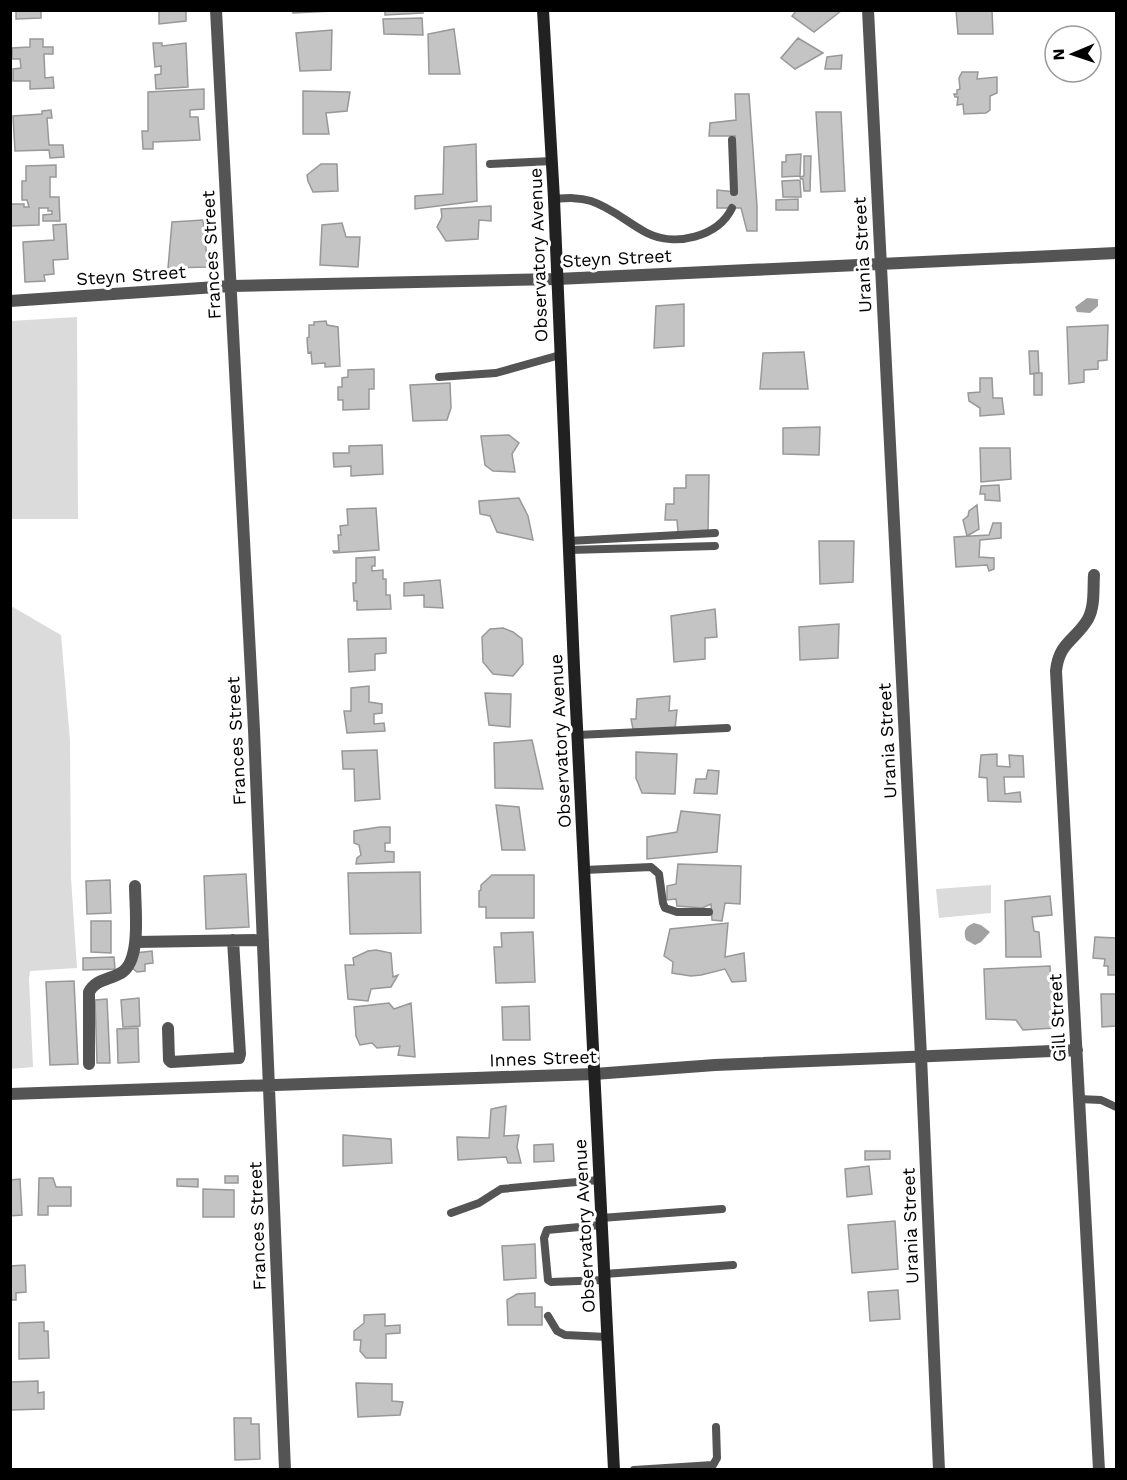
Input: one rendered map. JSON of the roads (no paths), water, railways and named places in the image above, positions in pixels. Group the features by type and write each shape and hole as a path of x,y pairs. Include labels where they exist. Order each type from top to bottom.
{"main road":[{"name":"Observatory Avenue","path":"543,10 554,199 614,1470"}],"street":[{"name":"Frances Street","path":"216,10 263,940 285,1470"},
{"name":"Urania Street","path":"868,10 921,1056 939,1470"},
{"name":"Steyn Street","path":"10,301 231,286 557,279 1116,253"},
{"name":"Gill Street","path":"1094,575 1088,619 1063,647 1057,657 1056,671 1099,1470"},
{"path":"89,1064 88,992 93,984 126,970 131,962 136,942 135,886"},
{"path":"168,1028 169,1060 171,1062 239,1058 233,940"},
{"path":"136,942 263,940"},
{"name":"Innes Street","path":"10,1094 594,1074 715,1065 1077,1050"}],"lane":[{"path":"732,140 734,192"},
{"path":"490,164 552,161"},
{"path":"554,199 589,200 609,208 648,233 672,238 687,238 708,233 727,219 732,208"},
{"path":"439,377 496,373 560,355"},
{"path":"569,546 716,533"},
{"path":"569,546 715,546"},
{"path":"578,735 727,728"},
{"path":"584,870 651,867 659,874 665,908 677,912 710,912"},
{"path":"1079,1099 1101,1100 1116,1107"},
{"path":"451,1213 479,1203 501,1189 599,1180"},
{"path":"722,1209 601,1221 547,1230 544,1238 548,1280 551,1282 734,1265"},
{"path":"548,1316 557,1331 565,1335 608,1337"},
{"path":"634,1470 713,1465 717,1458 716,1426"}]}
